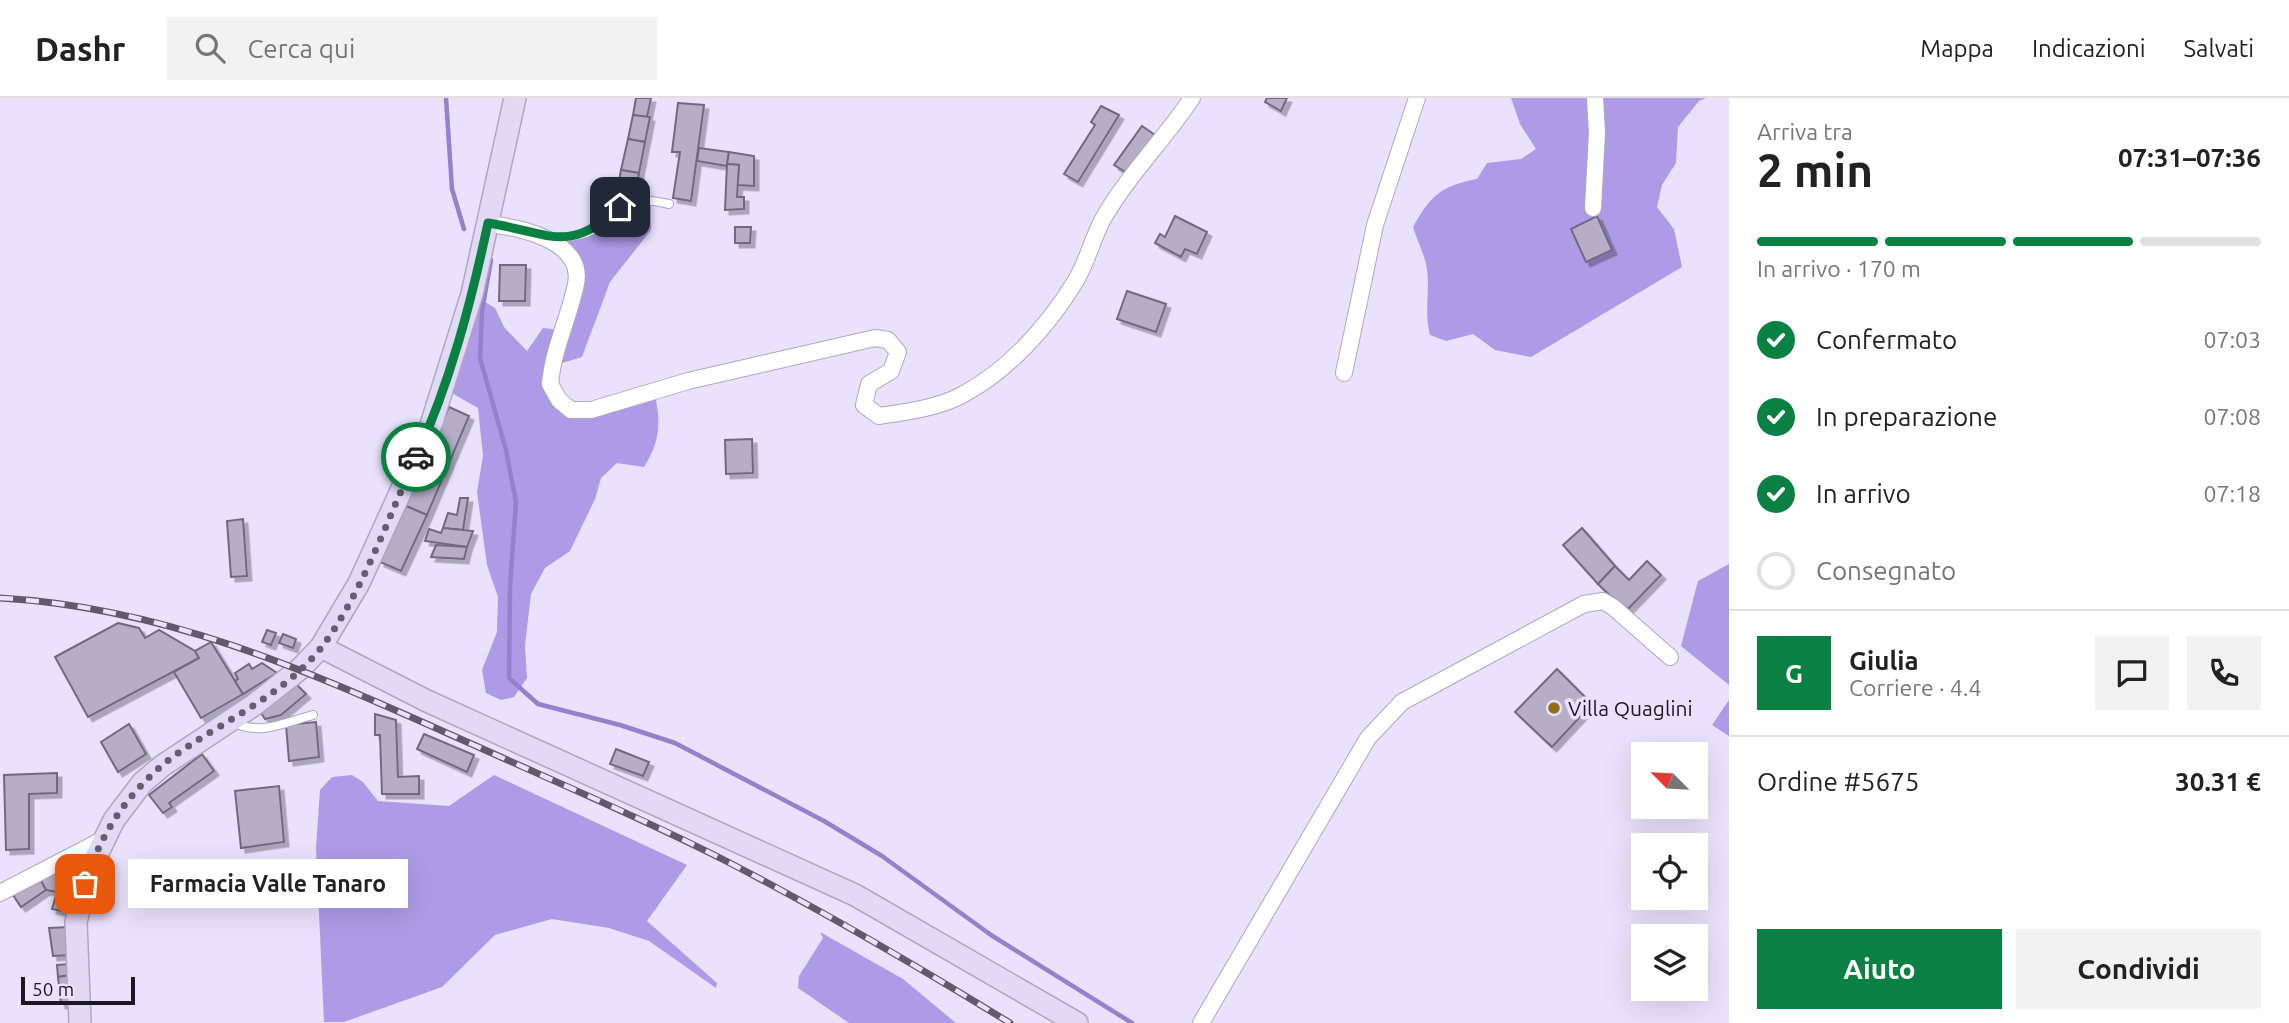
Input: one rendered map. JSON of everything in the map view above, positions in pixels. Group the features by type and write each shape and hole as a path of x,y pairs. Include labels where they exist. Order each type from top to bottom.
{"street":[{"path":"80,1023 76,922 89,870 102,840 142,783 183,750 279,687 321,647 359,583 431,425 472,295 515,98"},
{"path":"488,223 516,227 547,238 567,254 575,268 576,282 561,330 550,384 559,400 571,410 591,410 688,381 875,338 888,340 898,352 891,371 869,384 864,405 879,416 909,412 962,395 1018,354 1076,281 1102,220 1133,172 1171,129 1192,98"},
{"path":"1344,373 1375,225 1417,98"},
{"path":"1593,208 1597,133 1595,98"},
{"path":"1201,1023 1368,738 1402,702 1584,604 1603,601 1613,607 1670,657"},
{"path":"321,647 427,701 855,895 1077,1023"},
{"path":"0,893 102,840"}],"lane":[{"path":"547,238 584,233 603,225 620,207 632,202 651,200 669,204"},
{"path":"229,721 248,730 263,730 313,715"}],"shaded area":[{"path":"1511,98 1706,98 1699,101 1678,127 1676,163 1662,185 1657,207 1674,229 1682,267 1531,357 1495,350 1473,334 1446,341 1430,335 1427,319 1427,269 1413,227 1438,194 1454,185 1477,179 1487,163 1521,159 1536,149 1520,124"},
{"path":"651,200 651,230 610,282 582,357 552,366 550,383 571,410 654,391 658,430 654,448 644,467 617,463 601,478 595,499 570,551 545,568 531,594 525,646 527,678 514,697 501,700 486,693 482,670 497,632 498,597 487,565 477,492 483,456 478,408 443,388 472,294 495,308 504,327 527,351 543,328 561,330 575,268 547,238 584,233 620,207"},
{"path":"1729,564 1729,685 1681,646 1698,581"},
{"path":"1729,700 1729,736 1712,725"},
{"path":"352,775 363,782 378,801 449,806 494,775 687,865 647,921 717,983 716,988 649,941 609,928 552,919 495,935 442,987 344,1022 324,1022 316,847 320,790 332,777"},
{"path":"820,932 903,979 956,1023 849,1023 798,988 799,976 823,938"}],"building":[{"path":"636,98 651,98 647,117 633,115"},
{"path":"1267,98 1287,98 1281,111 1265,102"},
{"path":"678,103 704,105 691,201 673,198 680,152 672,152"},
{"path":"1101,106 1119,115 1078,182 1064,174 1095,125 1091,122"},
{"path":"633,115 650,117 645,142 628,139"},
{"path":"1142,126 1155,135 1127,173 1114,165"},
{"path":"628,139 645,142 639,173 621,170"},
{"path":"699,148 729,152 727,166 697,161"},
{"path":"729,152 754,156 754,186 737,185 739,165 727,164"},
{"path":"727,164 739,165 737,197 744,197 744,209 725,210"},
{"path":"621,170 639,173 635,195 617,191"},
{"path":"1175,216 1207,232 1197,254 1185,249 1181,257 1155,243 1160,234 1165,237"},
{"path":"1597,216 1612,250 1586,262 1571,229"},
{"path":"735,227 751,227 750,243 735,243"},
{"path":"500,265 526,265 525,301 499,301"},
{"path":"1127,291 1166,304 1156,332 1117,319"},
{"path":"449,407 469,416 427,515 406,506"},
{"path":"752,439 753,473 726,474 725,440"},
{"path":"460,498 468,498 463,530 443,528 448,513 457,515"},
{"path":"406,506 427,515 401,571 380,562"},
{"path":"243,519 247,576 231,577 227,521"},
{"path":"443,528 473,531 467,547 425,541 429,529 441,533"},
{"path":"1582,528 1615,566 1598,584 1563,545"},
{"path":"436,545 467,547 464,559 431,557"},
{"path":"1647,561 1661,575 1626,611 1598,584 1615,566 1629,580"},
{"path":"118,623 139,628 145,638 159,630 195,651 199,658 88,717 55,657"},
{"path":"267,630 276,633 271,645 262,642"},
{"path":"283,634 296,639 293,648 279,643"},
{"path":"211,642 243,694 201,718 174,672 199,658 195,651"},
{"path":"262,663 277,673 243,694 235,681 238,679 235,673 249,664 252,669"},
{"name":"Villa Quaglini","path":"1557,669 1592,704 1552,747 1515,712"},
{"path":"293,681 306,694 281,715 265,719 259,710"},
{"path":"375,714 396,720 398,777 419,776 419,794 382,794 380,735 375,735"},
{"path":"316,722 319,757 289,761 286,725"},
{"path":"129,724 146,754 118,772 101,742"},
{"path":"424,734 474,755 467,772 417,749"},
{"path":"616,749 649,762 643,776 610,764"},
{"path":"202,754 214,771 169,803 172,807 163,813 149,795"},
{"path":"57,773 57,793 29,794 29,849 6,850 4,775"},
{"path":"279,786 284,842 241,848 235,791"},
{"path":"68,864 85,870 71,913 52,909 57,892 46,890 40,879"},
{"path":"40,879 46,890 21,907 13,895"},
{"path":"70,927 71,955 53,956 49,928"},
{"path":"70,964 71,975 58,977 57,965"},
{"path":"71,975 73,1003 61,1004 58,977"}],"waterway":[{"path":"446,98 452,189 464,229"},
{"path":"491,260 482,311 480,358 506,450 516,502 510,586 509,678 538,704 620,725 675,743 824,821 882,856 991,935 1132,1023"}],"railway":[{"path":"0,598 64,604 126,615 244,649 359,694 664,830 726,861 870,939 1010,1023"}],"way so far":[{"path":"85,884 102,840 142,783 183,750 279,687 321,647 359,583 416,457"}],"place":[{"name":"Villa Quaglini","path":"1554,708"},
{"name":"Farmacia Valle Tanaro","path":"85,884"}],"route":[{"path":"416,457 431,425 472,295 488,223 516,227 547,238 564,238 603,225 620,207"}]}
